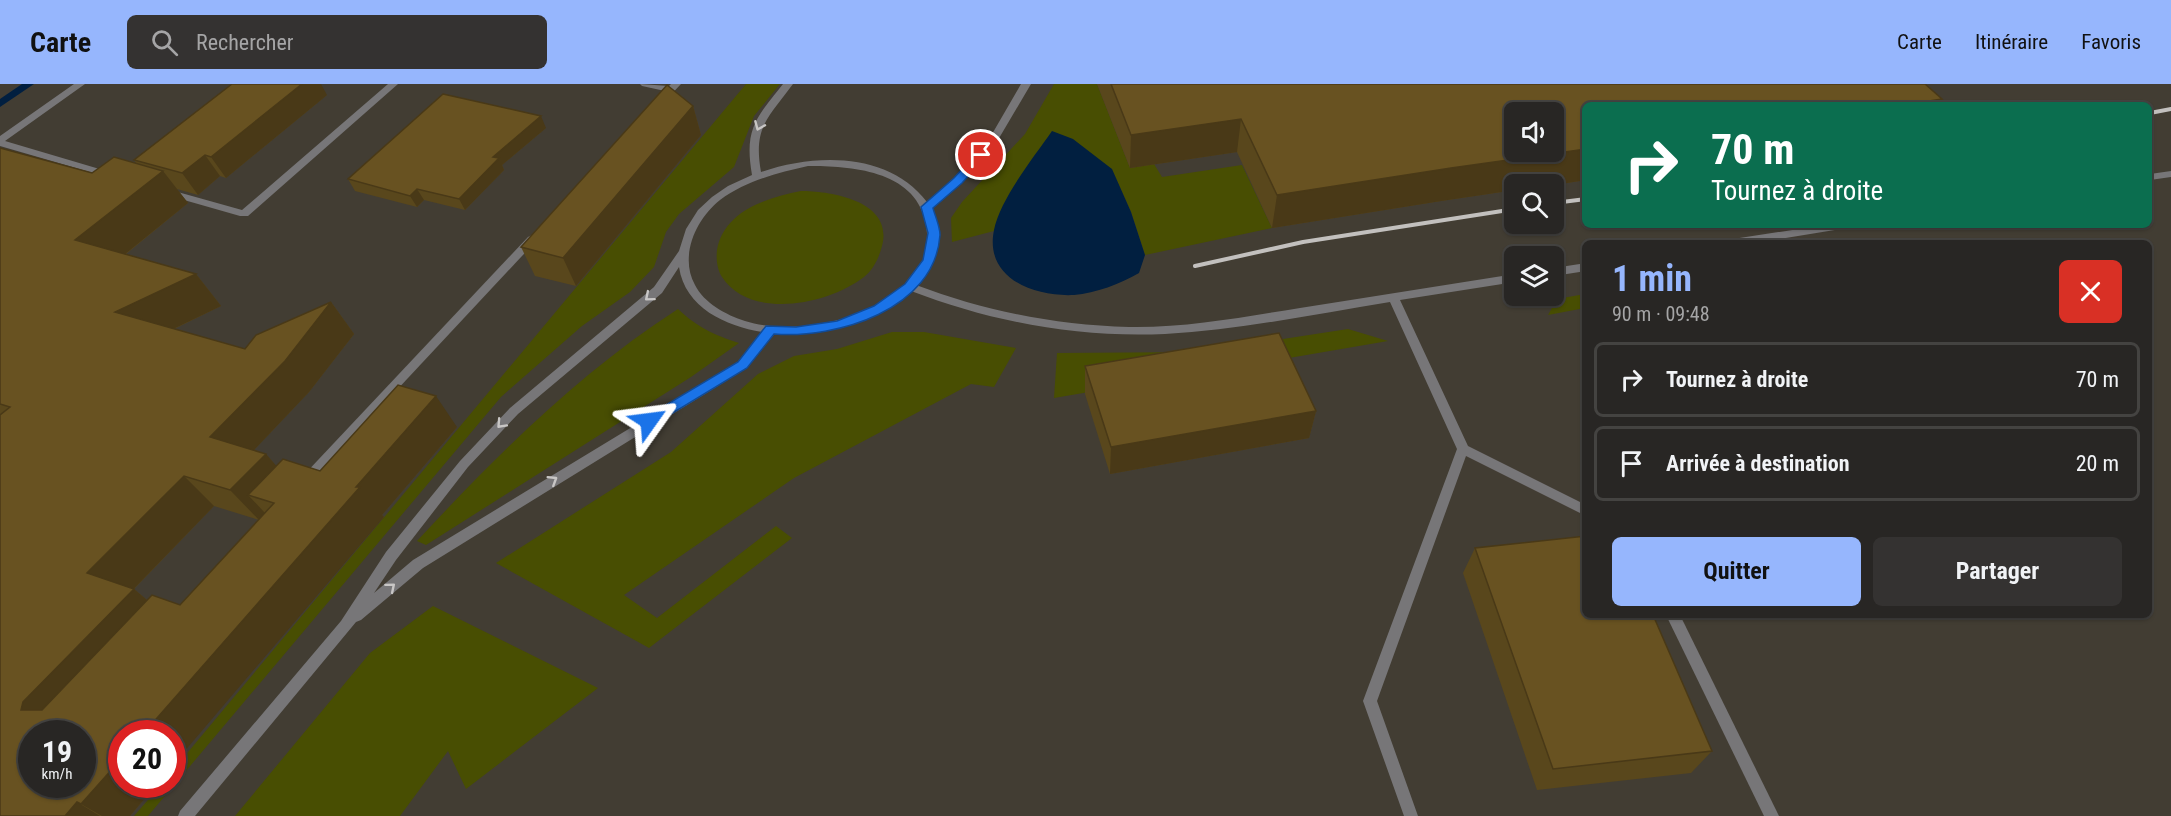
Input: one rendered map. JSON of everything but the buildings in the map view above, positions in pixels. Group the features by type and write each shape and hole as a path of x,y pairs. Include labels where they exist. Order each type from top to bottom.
{"lane":[{"path":"0,142 80,84"},
{"path":"155,189 244,214 393,84"},
{"path":"645,84 674,86"},
{"path":"757,176 752,150 757,123 788,84"},
{"path":"927,207 958,180 992,143 1026,84"},
{"path":"655,106 674,86"},
{"path":"0,142 122,179"},
{"path":"808,163 846,163 880,171 909,186 927,207 934,233 929,260 910,287 879,310 839,325 796,331 771,329 753,327 716,313 692,291 682,263 687,234 706,207 735,186 769,171 808,163"},
{"path":"2152,177 2171,174"},
{"path":"298,489 542,228"},
{"path":"1751,240 1827,228"},
{"path":"1794,233 1800,240"},
{"path":"185,816 346,625 391,556 464,464 514,411 658,290 685,251"},
{"path":"1564,270 1582,268"},
{"path":"910,287 944,301 1006,318 1068,327 1164,330 1222,324 1504,280"},
{"path":"1393,297 1463,448 1582,509"},
{"path":"346,625 418,564 743,365 771,329"},
{"path":"1412,816 1370,701 1463,448"},
{"path":"1674,618 1772,816"}],"shaded area":[{"path":"0,84 2171,84 2171,816 0,816"}],"green space":[{"path":"746,84 780,84 754,116 734,167 679,214 666,232 654,267 630,292 582,326 501,397 186,771 186,754"},
{"path":"1054,84 1097,84 1130,168 1154,164 1162,177 1242,165 1272,228 1145,255 1131,212 1112,170 1009,195 994,231 952,242 951,218 962,202 1025,134"},
{"path":"801,191 828,193 843,197 870,209 879,218 883,231 882,246 873,267 864,277 849,287 831,295 791,304 752,299 735,291 722,277 717,260 721,237 728,225 737,216 761,202"},
{"path":"1582,295 1582,309 1548,315 1553,306 1564,306 1564,298"},
{"path":"678,309 706,330 739,343 691,377 426,545 417,541 540,417 607,360"},
{"path":"1348,329 1388,341 1054,398 1057,353 1199,352"},
{"path":"892,332 924,332 1016,348 994,387 971,384 794,478 624,595 657,618 776,526 792,538 649,648 496,563 671,452 758,374 794,356 837,349"},
{"path":"433,606 598,688 466,789 448,751 400,816 235,816 370,653"},
{"path":"150,798 163,798 148,816 134,816"}],"water":[{"path":"1052,131 1073,139 1112,169 1131,212 1145,255 1139,273 1099,290 1074,295 1059,295 1044,293 1016,282 1005,273 997,261 993,247 997,218 1018,179"}],"waterway":[{"path":"0,104 29,84"}],"railway":[{"path":"2152,113 2171,109"},
{"path":"1564,202 1582,200"},
{"path":"1195,266 1303,242 1504,211"}],"route":[{"path":"649,421 743,365 771,329 796,331 839,325 879,310 910,287 929,260 934,233 927,207 958,180 981,155"}]}
